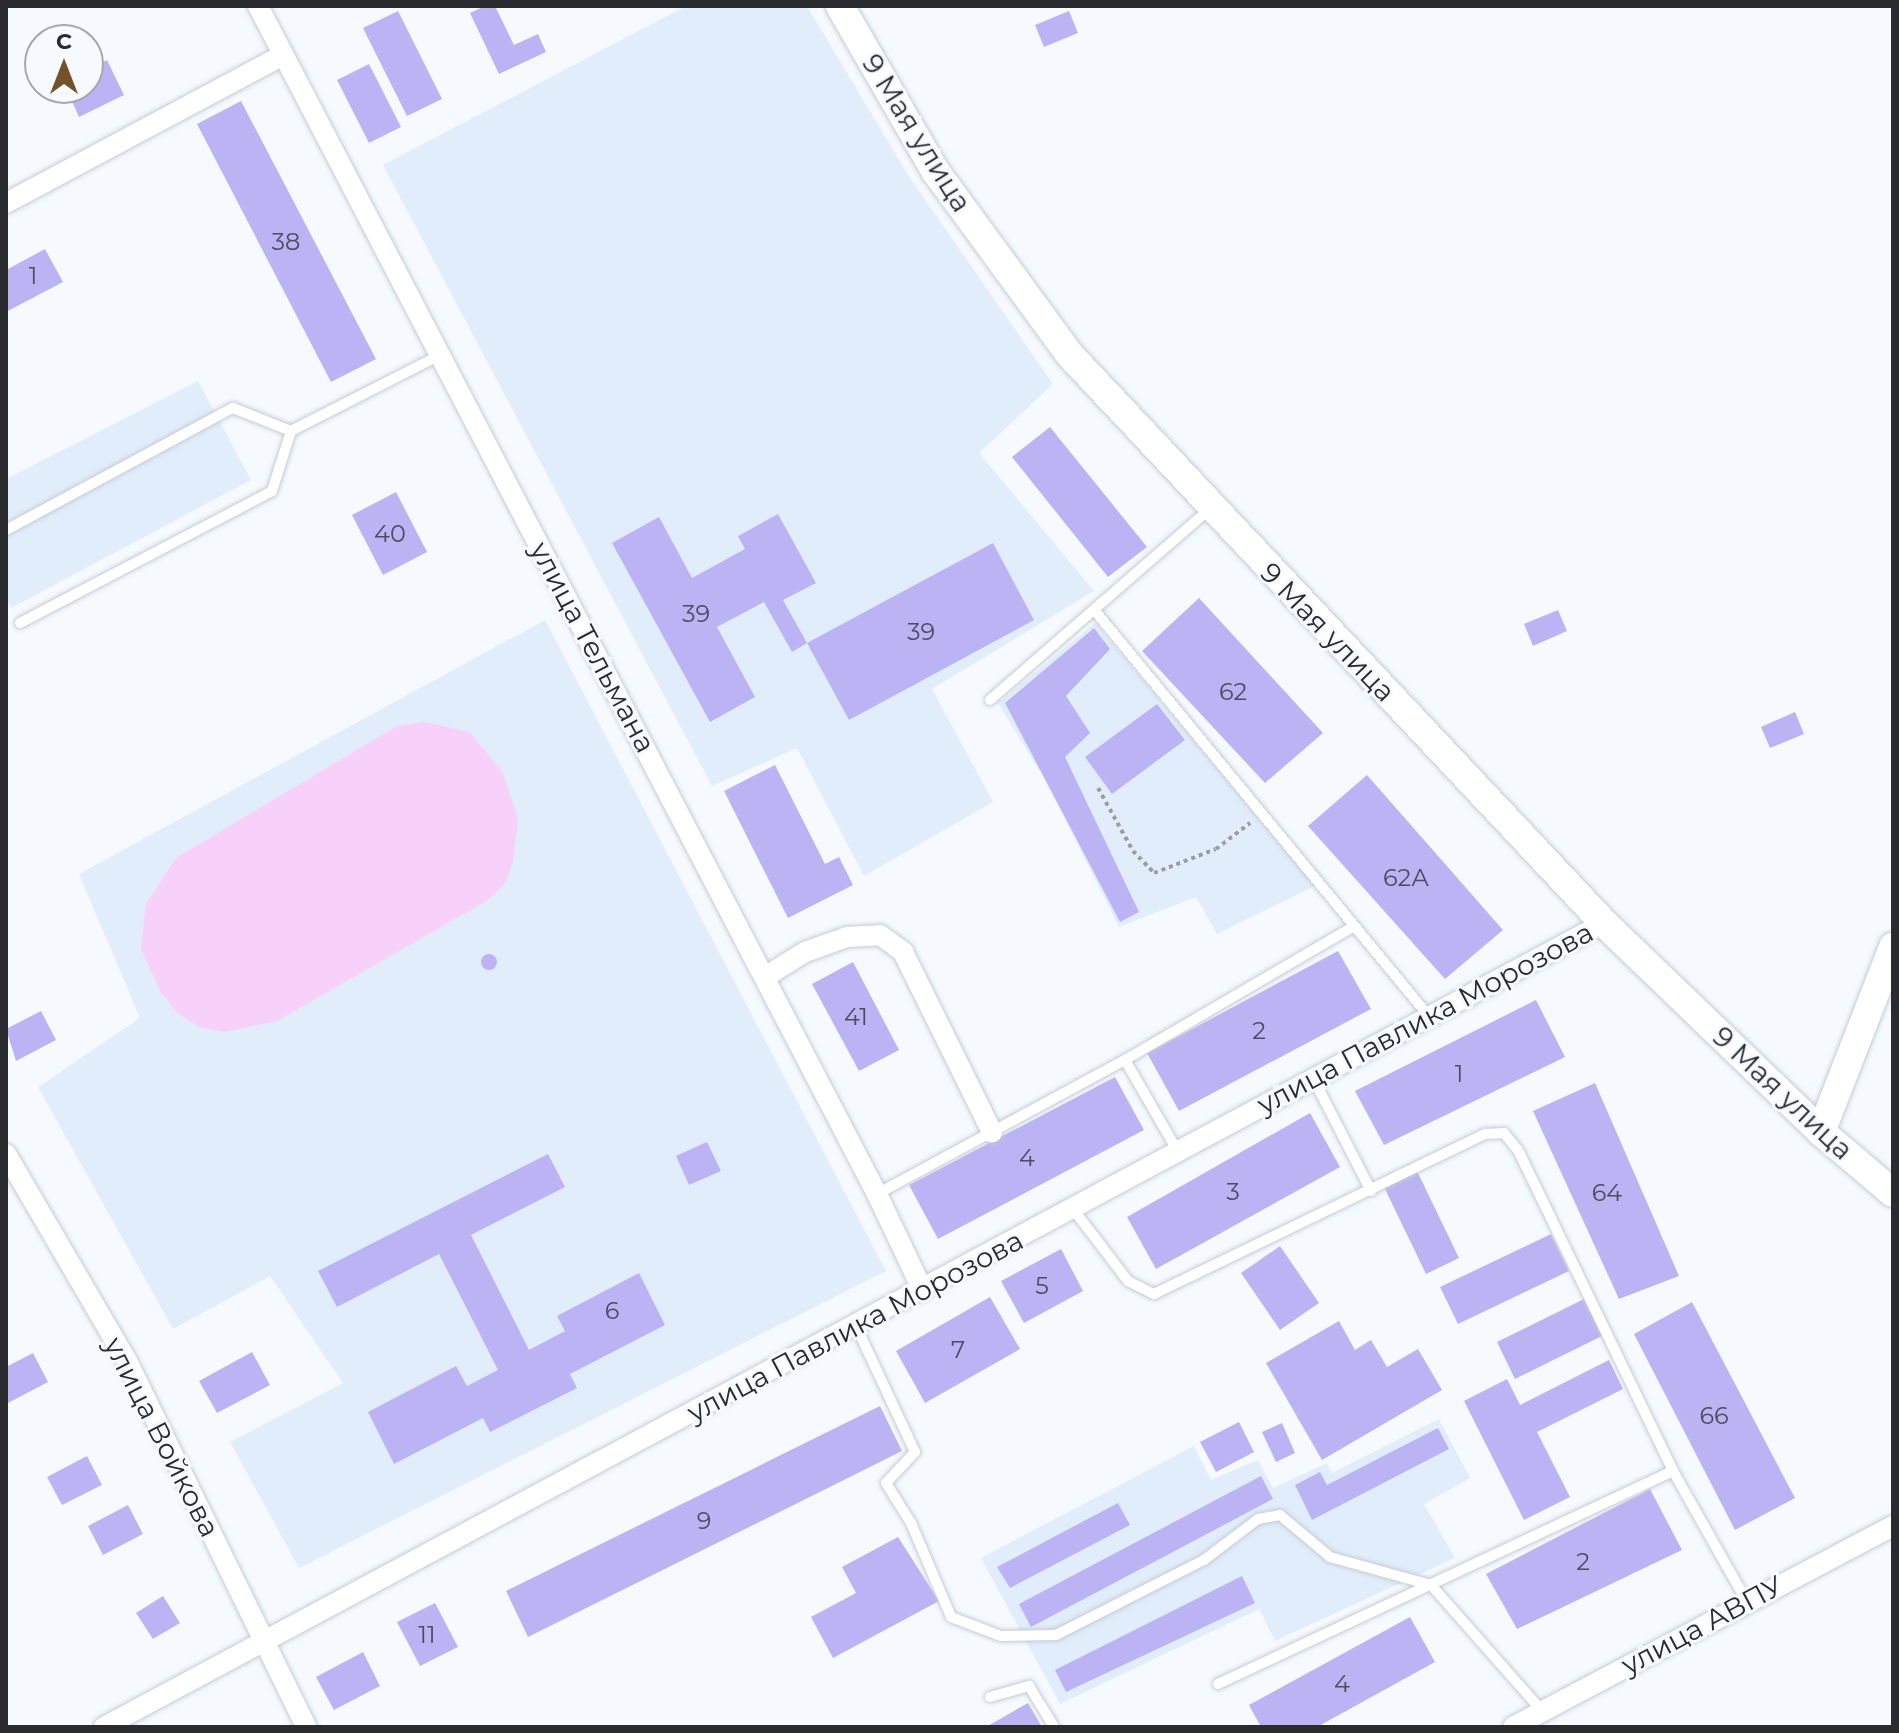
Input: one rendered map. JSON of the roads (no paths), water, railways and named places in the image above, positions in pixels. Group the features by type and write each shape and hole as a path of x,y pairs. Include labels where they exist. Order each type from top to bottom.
{"main road":[{"name":"9 Мая улица","path":"840,6 936,172 1061,343 1210,509 1604,923 1821,1132 1893,1193"},
{"path":"1821,1132 1893,947"}],"street":[{"name":"улица Тельмана","path":"258,6 765,977 877,1194 923,1291"},
{"path":"6,203 283,55"},
{"name":"улица Павлика Морозова","path":"104,1727 262,1639 923,1291 1427,1014 1604,923"},
{"path":"765,977 805,952 847,937 880,935 903,952 992,1132"},
{"name":"улица Войкова","path":"6,1154 127,1361 306,1727"},
{"name":"улица АВПУ","path":"1513,1727 1746,1600 1893,1526"}],"lane":[{"path":"20,623 272,491 291,431 440,355"},
{"path":"6,530 233,408 291,431"},
{"path":"990,700 1210,509"},
{"path":"1095,611 1427,1014"},
{"path":"877,1194 1125,1060 1354,926"},
{"path":"1125,1060 1177,1150"},
{"path":"1313,1078 1371,1191"},
{"path":"1073,1209 1128,1281 1154,1294 1485,1134 1504,1133 1518,1150 1673,1471 1746,1600"},
{"path":"856,1326 915,1452 886,1483 911,1523 951,1617 1001,1636 1056,1635 1204,1560 1258,1519 1280,1515 1330,1557 1431,1585 1522,1694 1542,1711"},
{"path":"1218,1684 1673,1471"},
{"path":"990,1697 1029,1686 1054,1727"}]}
